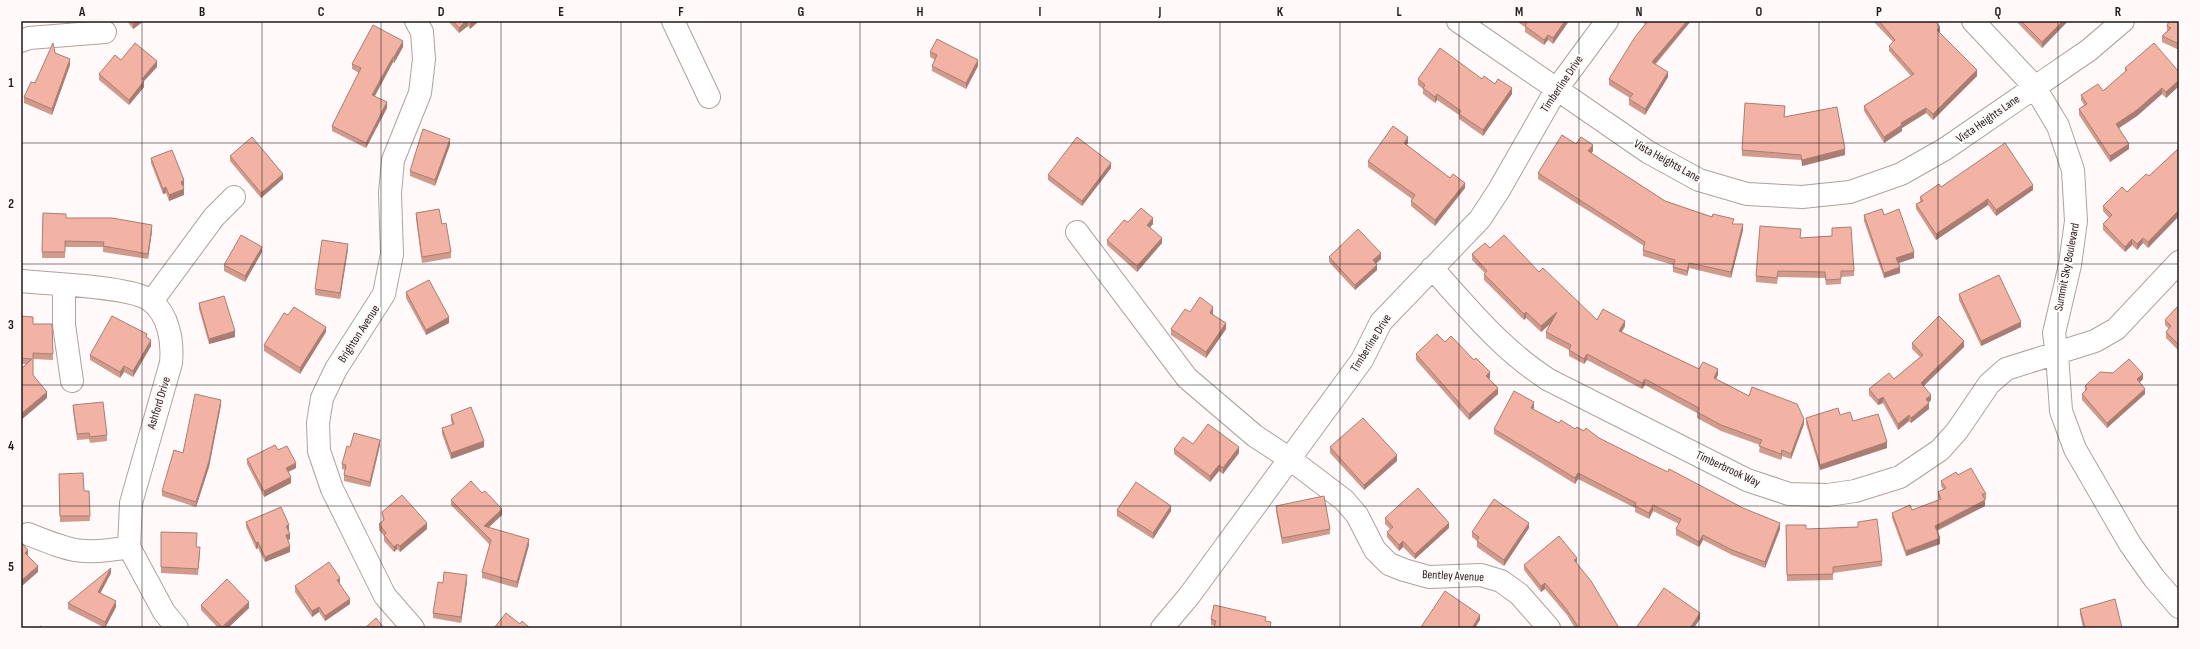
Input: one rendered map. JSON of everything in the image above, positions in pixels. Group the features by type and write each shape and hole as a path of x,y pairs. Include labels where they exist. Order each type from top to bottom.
{"street":[{"name":"Brighton Avenue","path":"413,628 385,596 332,489 319,451 318,423 322,398 336,369 384,294 392,254 390,193 393,160 420,93 424,60 422,32 416,21"},
{"path":"673,21 709,97"},
{"name":"Vista Heights Lane","path":"1458,21 1648,152 1699,180 1747,194 1802,198 1850,192 1901,174 1945,149 2034,86 2089,50 2123,21"},
{"name":"Timberline Drive","path":"1162,628 1189,596 1362,360 1381,322 1480,219 1499,190 1556,90 1608,21"},
{"name":"Summit Sky Boulevard","path":"1973,21 2034,86 2058,126 2073,170 2076,221 2070,265 2054,332 2061,411 2075,449 2130,544 2154,578 2179,606"},
{"path":"21,41 29,38 105,32"},
{"path":"21,281 132,292 152,301 214,217 234,197"},
{"name":"Bentley Avenue","path":"1077,232 1187,378 1255,436 1290,459 1344,500 1357,515 1376,550 1389,564 1429,577 1481,575 1501,581 1520,594 1549,628"},
{"path":"2057,354 2094,341 2116,329 2179,262"},
{"name":"Timberbrook Way","path":"1432,268 1504,346 1524,364 1549,380 1746,480 1789,494 1828,495 1855,491 1900,477 1940,450 1957,431 1989,384 2006,369 2057,354"},
{"path":"64,285 64,325 72,381"},
{"name":"Ashford Drive","path":"128,547 131,503 171,363 172,351 167,324 152,301"},
{"path":"28,534 79,552 105,552 128,547 164,612 177,628"}],"building":[{"path":"453,21 466,21 459,28"},
{"path":"1524,21 1565,21 1553,38 1548,35 1544,40 1525,26 1527,23"},
{"path":"1648,21 1687,21 1652,62 1668,72 1645,109 1629,99 1633,94 1609,79 1635,37"},
{"path":"1879,21 1935,21 1940,27 1937,30 1977,70 1933,114 1926,108 1901,123 1902,125 1884,137 1864,106 1914,74 1889,46 1895,40"},
{"path":"2021,21 2063,21 2042,42"},
{"path":"2169,21 2179,21 2179,44 2162,36 2171,28 2167,26"},
{"path":"373,25 403,41 372,95 387,102 366,143 332,126 361,68 352,64"},
{"path":"937,39 978,60 966,83 932,66 937,55 930,52"},
{"path":"53,43 55,53 70,59 52,109 24,97 31,82 35,83"},
{"path":"135,43 157,61 142,79 144,81 129,100 99,74 115,55 121,60"},
{"path":"2154,43 2179,72 2179,80 2166,92 2162,88 2137,110 2116,124 2129,144 2110,156 2079,109 2087,104 2081,95 2098,84 2103,91 2127,70 2125,68"},
{"path":"1440,48 1482,79 1484,76 1495,84 1498,79 1512,88 1483,130 1459,114 1461,111 1437,94 1435,97 1423,88 1425,85 1418,79"},
{"path":"1745,103 1785,106 1784,117 1837,107 1845,149 1802,160 1801,155 1742,150"},
{"path":"1393,126 1408,137 1404,143 1450,178 1453,174 1465,183 1435,220 1411,201 1415,195 1368,161"},
{"path":"423,129 450,139 435,180 410,171"},
{"path":"1562,135 1576,144 1581,137 1593,145 1588,151 1665,201 1712,217 1713,214 1734,219 1732,224 1743,224 1731,272 1689,263 1687,271 1673,267 1675,260 1643,250 1645,242 1538,173"},
{"path":"252,137 283,174 261,193 230,156"},
{"path":"1077,137 1111,163 1082,201 1048,175"},
{"path":"2005,143 2033,185 1996,210 1988,199 1936,234 1916,204 1923,201 1920,197 1939,184 1941,187"},
{"path":"2179,148 2179,210 2148,242 2143,238 2137,244 2132,239 2125,247 2103,224 2112,215 2103,206 2122,187 2127,192 2146,174 2149,176"},
{"path":"172,150 184,180 181,182 184,189 169,195 166,187 163,189 151,158"},
{"path":"1141,208 1153,218 1147,225 1162,238 1137,266 1107,240 1124,220 1128,222"},
{"path":"439,209 442,224 446,223 451,252 422,257 416,213"},
{"path":"1882,209 1884,215 1899,209 1914,252 1896,258 1900,267 1884,273 1864,215"},
{"path":"43,213 66,214 66,218 112,218 152,225 148,254 103,246 104,242 65,241 65,252 42,252"},
{"path":"1760,226 1801,229 1800,238 1832,236 1832,228 1851,227 1854,271 1841,271 1841,279 1826,280 1825,272 1778,271 1777,278 1756,276"},
{"path":"1358,229 1381,253 1373,260 1377,265 1355,285 1329,257"},
{"path":"241,235 262,247 245,276 224,265"},
{"path":"1504,235 1539,272 1543,268 1597,320 1603,309 1625,321 1619,331 1699,369 1703,362 1718,369 1714,378 1749,396 1752,387 1797,404 1804,419 1791,454 1782,450 1781,454 1759,446 1762,440 1721,425 1697,412 1699,408 1645,379 1642,383 1587,354 1584,359 1569,350 1571,345 1546,332 1557,312 1541,326 1526,312 1524,314 1484,274 1487,271 1472,254 1485,243 1490,248"},
{"path":"322,240 348,244 340,293 315,289"},
{"path":"1999,275 2021,322 1981,341 1959,294"},
{"path":"429,280 449,317 426,330 406,292"},
{"path":"224,296 235,331 209,339 199,303"},
{"path":"1200,297 1213,307 1210,313 1226,323 1206,352 1171,329 1185,309 1190,312"},
{"path":"2179,305 2179,345 2166,332 2171,326 2165,320"},
{"path":"294,307 326,327 300,368 264,345 284,313 288,315"},
{"path":"21,316 33,317 33,324 52,324 53,354 33,353 33,375 47,392 21,414 21,369 32,359 21,358"},
{"path":"112,316 147,334 146,337 151,340 133,371 124,366 120,372 90,355"},
{"path":"1939,316 1964,341 1921,383 1931,395 1926,399 1929,403 1911,418 1909,415 1898,424 1883,397 1878,400 1869,389 1889,373 1894,379 1923,355 1912,343"},
{"path":"1437,334 1445,342 1451,336 1474,360 1476,358 1490,372 1486,376 1498,388 1469,414 1416,354"},
{"path":"2129,359 2143,374 2137,379 2145,389 2107,423 2082,394 2087,389 2085,386 2100,372 2113,373"},
{"path":"1514,391 1534,402 1531,408 1559,423 1561,420 1575,429 1577,427 1584,431 1586,428 1599,438 1651,464 1668,472 1669,469 1743,508 1780,523 1765,562 1732,550 1703,535 1699,542 1676,529 1681,519 1653,505 1649,513 1635,506 1636,503 1578,473 1575,478 1494,429"},
{"path":"195,394 221,400 209,461 196,502 162,491 174,450 183,453"},
{"path":"103,402 107,435 90,437 89,433 77,434 73,405"},
{"path":"471,407 484,441 451,453 442,428 454,424 451,415"},
{"path":"1838,408 1840,415 1850,412 1853,421 1878,414 1887,442 1820,465 1806,418"},
{"path":"1363,418 1397,455 1364,485 1330,447"},
{"path":"1208,424 1239,447 1223,468 1219,465 1210,476 1174,449 1183,437 1193,444"},
{"path":"354,433 380,440 370,482 344,475 346,465 342,464 347,446 350,447"},
{"path":"275,445 278,450 287,446 296,463 286,468 291,477 264,491 247,459"},
{"path":"1971,468 1986,494 1982,494 1985,500 1935,526 1940,538 1906,551 1892,513 1910,505 1912,510 1941,499 1938,492 1946,488 1941,481 1956,472 1958,475"},
{"path":"83,473 84,491 89,491 90,516 60,516 59,474"},
{"path":"471,481 482,493 485,491 502,509 484,526 529,539 517,582 482,572 491,540 451,500"},
{"path":"1136,482 1171,506 1153,533 1117,510"},
{"path":"1418,488 1449,523 1415,554 1403,541 1399,545 1387,532 1393,527 1385,518"},
{"path":"402,495 427,523 400,546 397,544 394,547 384,535 386,533 379,524 384,520 382,512"},
{"path":"1324,496 1330,529 1282,538 1276,506"},
{"path":"1494,499 1529,523 1504,560 1477,541 1479,537 1472,532"},
{"path":"281,507 289,525 286,526 290,534 286,535 290,546 265,557 258,542 256,543 246,522"},
{"path":"1877,519 1882,561 1833,567 1833,574 1787,575 1786,525 1806,525 1806,529 1858,527 1858,522"},
{"path":"161,532 197,533 196,547 200,547 198,569 161,567"},
{"path":"1559,536 1577,558 1574,560 1591,581 1619,628 1579,628 1567,610 1545,583 1541,586 1524,565"},
{"path":"21,542 28,550 25,553 38,566 22,580 21,579"},
{"path":"329,562 340,578 337,580 350,599 325,616 319,607 312,611 295,586"},
{"path":"111,568 98,592 116,601 105,622 68,603"},
{"path":"444,572 467,575 461,617 433,613 438,582 443,583"},
{"path":"227,579 249,602 222,627 201,605"},
{"path":"1664,588 1700,613 1690,628 1636,628"},
{"path":"1445,591 1480,615 1472,628 1421,627"},
{"path":"2115,599 2122,628 2085,628 2080,609"},
{"path":"1214,605 1266,617 1265,621 1271,622 1270,628 1214,628 1216,621 1211,619"},
{"path":"506,613 520,624 522,621 530,628 494,628"},
{"path":"376,618 384,628 365,628"}]}
